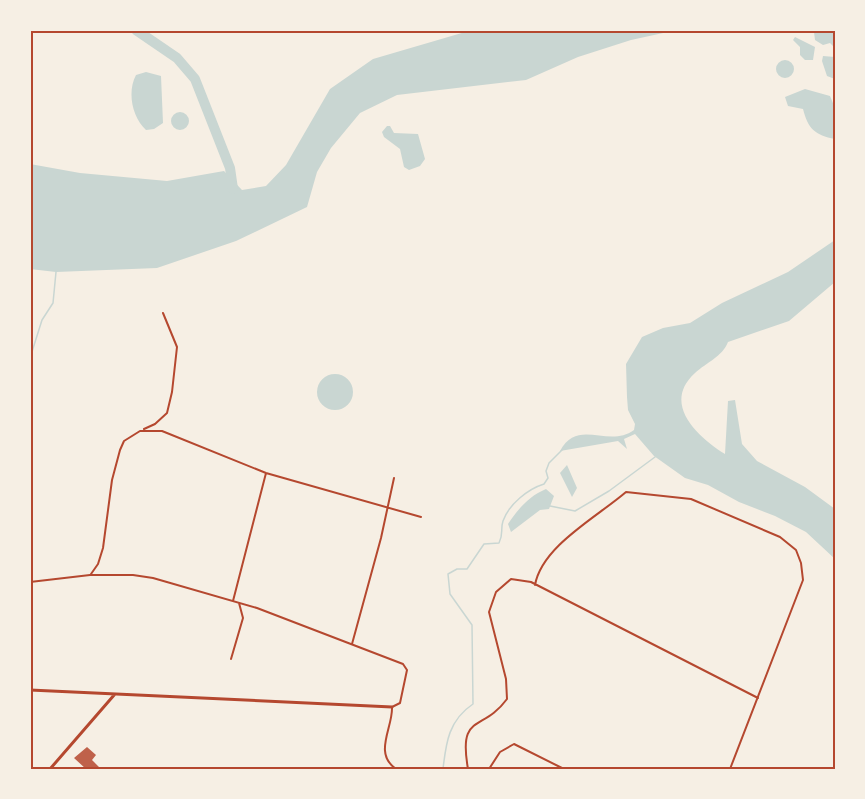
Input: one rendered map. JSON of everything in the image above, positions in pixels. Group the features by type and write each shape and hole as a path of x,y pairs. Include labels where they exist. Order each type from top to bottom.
{"street":[{"path":"90,575 98,564 103,548 112,480 124,441 155,424 167,413 177,348 163,312"},
{"path":"141,431 162,431 266,473 421,517"},
{"path":"233,601 266,473"},
{"path":"352,644 381,538 394,478"},
{"path":"535,585 538,569 555,549 626,492 691,499 780,537 796,550 801,563 803,580 730,769"},
{"path":"30,582 90,575 153,578 239,603 403,664 407,670 399,703 392,707 30,690"},
{"path":"468,769 464,744 472,725 493,714 507,699 506,679 489,605 496,592 511,579 531,582 759,698"},
{"path":"231,660 243,618 239,603"},
{"path":"50,769 115,694"},
{"path":"392,707 384,742 390,762 396,769"},
{"path":"489,769 500,752 514,744 564,769"}],"shaded area":[{"path":"472,30 677,30 631,40 578,57 526,80 397,95 360,113 331,148 317,172 307,207 236,241 157,268 56,272 30,269 30,164 80,173 167,181 224,171 242,190 266,186 286,165 330,89 373,59"},
{"path":"808,30 835,30 835,48 830,43 823,45 815,40 814,32"},
{"path":"795,37 815,47 813,60 805,60 800,55 800,47 793,40"},
{"path":"823,56 835,57 835,79 827,76 822,61"},
{"path":"781,60 789,60 794,65 792,76 781,78 776,73 776,65"},
{"path":"146,72 161,76 163,123 154,129 146,130 134,111 132,89 136,75"},
{"path":"805,89 830,96 835,108 835,139 813,130 807,122 803,109 788,106 785,97"},
{"path":"176,112 184,112 189,117 187,128 176,130 171,125 171,117"},
{"path":"390,126 394,133 418,134 425,159 420,166 409,170 404,167 400,149 384,137 382,132"},
{"path":"835,240 835,282 789,321 728,342 718,356 695,373 685,385 682,408 687,419 704,439 725,454 728,401 735,400 742,444 757,461 805,487 835,509 835,559 806,532 775,516 739,502 708,485 685,478 654,456 635,434 624,439 627,449 618,441 560,451 567,441 576,436 584,434 614,437 634,430 635,424 628,410 626,364 642,337 663,328 690,323 722,303 788,272"},
{"path":"335,374 348,379 353,392 348,405 335,410 322,405 317,392 322,379"},
{"path":"567,465 577,488 572,497 560,473"},
{"path":"546,489 554,496 549,509 540,510 511,532 508,524 524,503"}],"building":[{"path":"87,747 96,755 92,760 99,767 97,769 86,769 74,758"}],"waterway":[{"path":"136,30 177,58 195,79 230,168 233,189"},
{"path":"30,358 42,320 53,303 56,272"},
{"path":"443,769 450,732 459,717 473,704 472,625 450,594 448,574 457,569 467,569 484,544 499,543 503,521 514,503 526,493 544,484 548,478 546,471 549,463 562,450"},
{"path":"550,506 575,511 609,491 655,457"}]}
